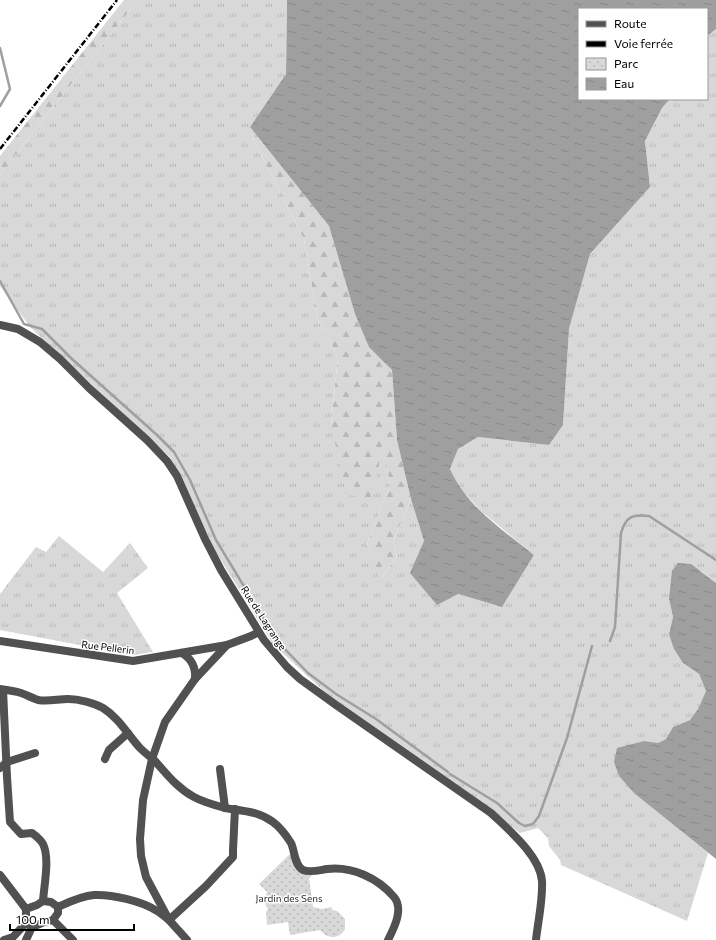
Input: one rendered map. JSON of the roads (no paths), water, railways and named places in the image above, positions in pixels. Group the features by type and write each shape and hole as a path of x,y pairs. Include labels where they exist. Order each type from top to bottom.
{"street":[{"name":"Rue de Lagrange","path":"0,325 18,329 40,342 168,461 177,476 205,539 221,570 259,632 274,654 286,667 300,679 492,813 510,831 536,862 542,881 536,940"},
{"name":"Rue Pellerin","path":"2,644 133,661 227,645 259,632"},
{"path":"169,920 146,877 141,856 140,839 143,800 152,759 165,722 195,679 227,645"},
{"path":"182,653 194,664 196,672 195,679"},
{"path":"26,909 37,905 43,900 46,860 43,844 32,834 21,834 10,822 2,690 22,693 37,699 48,701 70,699 103,708 112,715 140,748 169,777 193,796 225,808 250,811 262,815 273,822 285,833 292,845 298,865 303,870 312,871 342,869 358,872 379,883 395,899 398,906 397,915 388,940"},
{"path":"105,759 109,750 128,733"},
{"path":"0,768 6,762 35,753"},
{"path":"220,769 225,808"},
{"path":"169,920 206,886 234,857 235,809"},
{"path":"0,875 26,909 29,925 26,940"},
{"path":"58,907 79,898 94,895 118,897 156,910 169,920 187,940"},
{"path":"43,900 51,902 58,907"},
{"path":"4,940 13,936 29,925 53,920 58,913 58,907"},
{"path":"53,920 74,940"}],"water":[{"path":"287,0 716,0 716,29 708,35 708,8 578,8 578,100 669,100 662,108 645,141 650,187 590,254 569,329 563,425 549,445 478,437 458,449 450,469 457,482 475,506 498,527 534,555 502,607 458,594 437,605 410,573 424,541 411,499 397,440 392,370 369,347 355,314 329,226 250,127 286,74"},
{"path":"678,563 691,564 716,583 716,859 635,794 619,776 614,762 617,748 644,741 658,743 666,739 673,727 690,720 698,709 706,691 699,674 683,663 674,649 669,634 673,617 669,599 672,571"}],"waterway":[{"path":"0,48 10,89 0,106"},
{"path":"0,281 24,324 42,329 72,359 174,452 190,480 216,540 277,641 308,673 336,694 376,719 448,772"},
{"path":"610,641 615,627 621,533 625,523 631,517 639,515 649,516 716,560"},
{"path":"450,774 497,803 519,823 525,826 533,824 539,816 567,738 592,646"}],"railway":[{"path":"0,149 117,0"}],"park label":[{"name":"Jardin des Sens","path":"289,898"}]}
